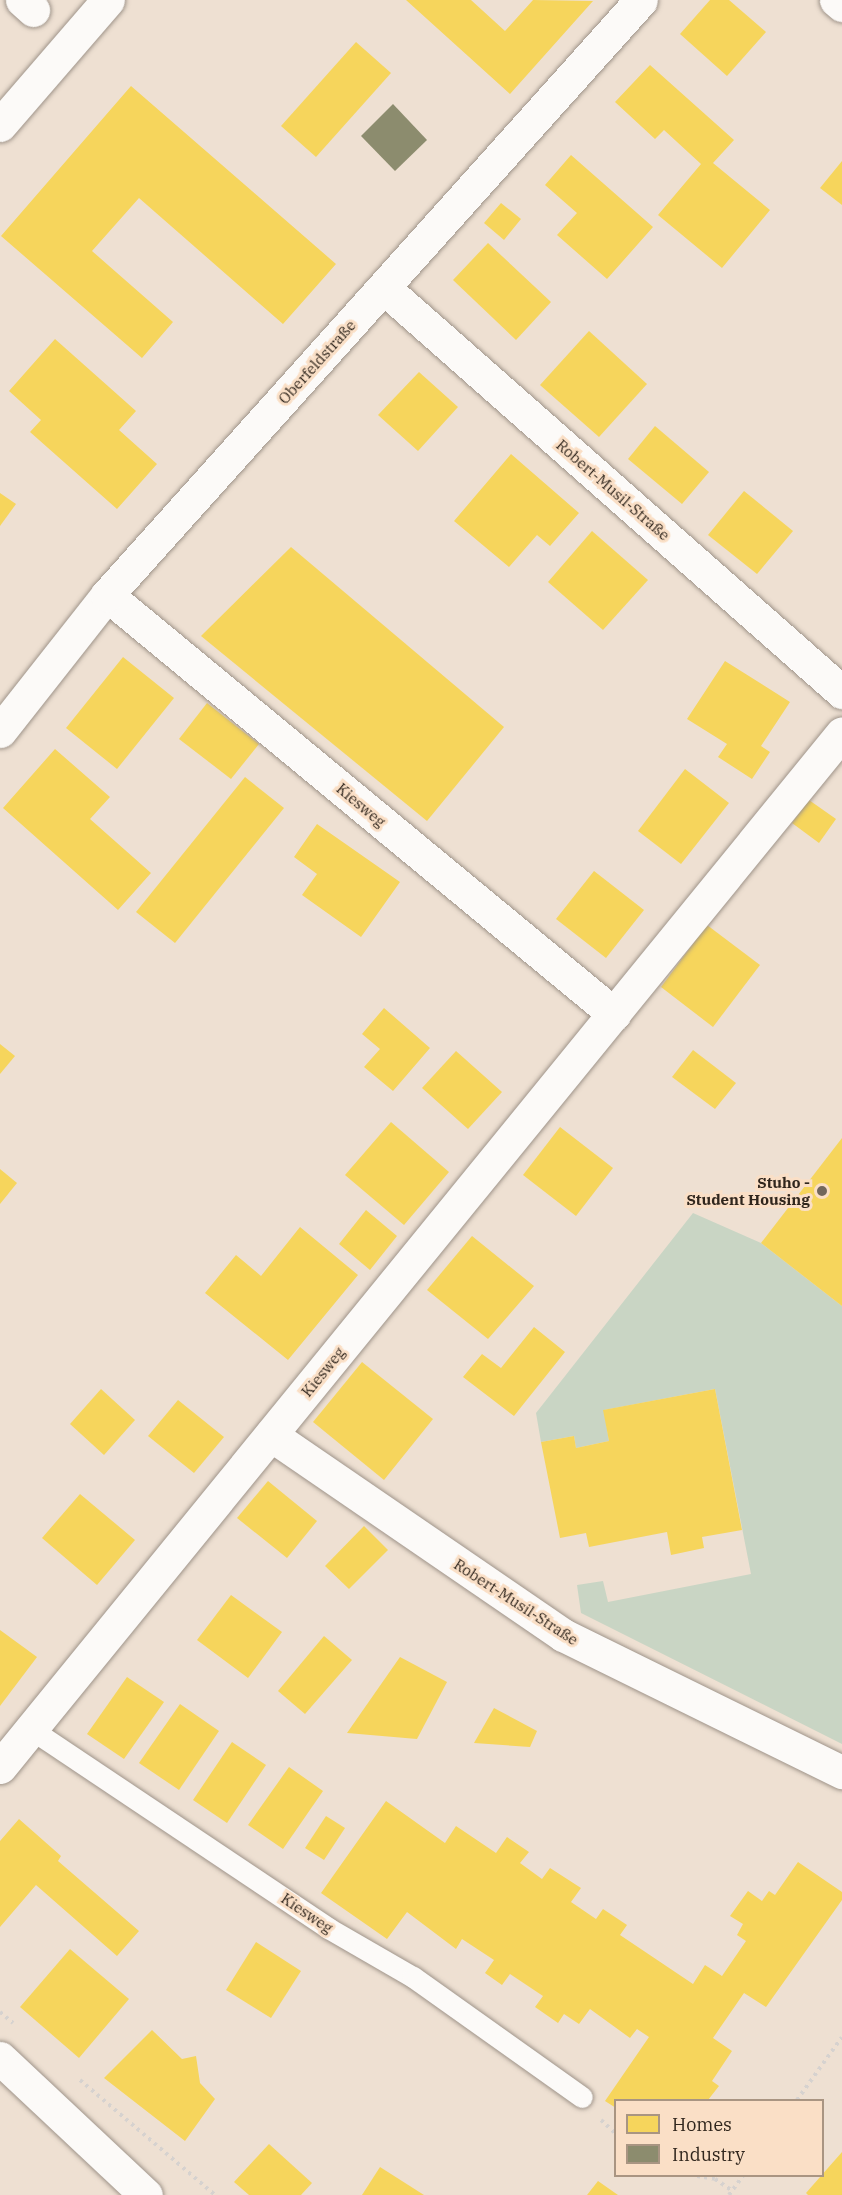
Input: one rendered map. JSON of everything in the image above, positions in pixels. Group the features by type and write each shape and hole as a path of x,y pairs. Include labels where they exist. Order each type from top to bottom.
{"street":[{"path":"0,125 108,0"},
{"name":"Oberfeldstraße","path":"0,731 107,595 641,0"},
{"path":"836,0 842,5"},
{"name":"Robert-Musil-Straße","path":"384,288 842,692"},
{"name":"Kiesweg","path":"107,595 614,1014"},
{"name":"Kiesweg","path":"0,1767 842,733"},
{"name":"Robert-Musil-Straße","path":"271,1435 563,1635 842,1772"},
{"path":"0,2058 146,2195"}],"lane":[{"name":"Kiesweg","path":"31,1729 328,1928 413,1977 582,2097"}],"path":[{"path":"0,2012 18,2027"},
{"path":"798,2099 842,2037"},
{"path":"72,2074 215,2195"},
{"path":"706,2177 716,2179 731,2193 742,2177"}],"green space":[{"path":"693,1213 761,1243 842,1306 842,1744 581,1613 577,1585 603,1581 608,1602 751,1574 715,1389 604,1410 609,1441 576,1448 574,1436 541,1442 536,1413"}],"building: Homes":[{"path":"406,0 471,0 505,31 533,0 593,1 510,94"},
{"path":"710,0 729,0 766,32 727,76 680,34"},
{"path":"356,42 391,73 316,157 281,126"},
{"path":"650,65 734,140 713,163 770,210 722,268 658,215 701,164 664,130 655,139 615,102"},
{"path":"131,86 336,264 283,324 139,198 92,251 173,322 142,358 1,236"},
{"path":"571,155 653,227 607,279 557,235 577,213 545,185"},
{"path":"842,161 842,205 820,188"},
{"path":"501,203 521,219 504,240 484,223"},
{"path":"488,243 551,302 516,340 453,280"},
{"path":"589,331 647,384 599,437 540,385"},
{"path":"55,339 136,411 119,430 157,464 117,509 30,432 41,420 9,391"},
{"path":"419,372 458,407 418,451 378,415"},
{"path":"655,426 709,472 682,504 628,459"},
{"path":"511,454 579,513 550,546 537,535 509,567 454,521"},
{"path":"744,491 793,531 757,574 708,535"},
{"path":"0,493 16,504 0,526"},
{"path":"592,531 648,580 603,630 548,582"},
{"path":"291,547 504,727 427,821 201,636"},
{"path":"123,657 174,698 117,769 66,728"},
{"path":"725,661 790,702 761,746 770,752 752,779 718,757 727,744 687,719"},
{"path":"207,703 259,744 231,779 179,739"},
{"path":"55,749 110,797 90,819 151,873 118,910 3,808"},
{"path":"685,769 729,803 681,864 638,831"},
{"path":"245,777 284,808 175,943 136,912"},
{"path":"809,800 836,819 819,843 792,823"},
{"path":"317,824 400,882 361,937 302,895 317,874 294,857"},
{"path":"594,871 644,910 606,958 556,919"},
{"path":"707,925 760,965 713,1027 661,987"},
{"path":"384,1008 430,1048 393,1091 364,1067 380,1049 362,1034"},
{"path":"0,1044 15,1056 0,1074"},
{"path":"693,1050 736,1083 715,1109 672,1077"},
{"path":"456,1051 502,1092 468,1129 422,1088"},
{"path":"391,1122 449,1172 404,1225 345,1175"},
{"path":"560,1127 613,1168 576,1216 523,1175"},
{"name":"Stuho - Student Housing","path":"842,1138 842,1306 761,1243"},
{"path":"0,1169 17,1183 0,1204"},
{"path":"366,1210 397,1236 370,1270 339,1244"},
{"path":"300,1227 358,1275 288,1360 205,1293 236,1255 261,1276"},
{"path":"472,1236 534,1286 488,1339 427,1290"},
{"path":"534,1327 565,1352 514,1416 463,1377 482,1354 501,1368"},
{"path":"362,1362 433,1419 384,1480 313,1422"},
{"path":"101,1389 135,1420 104,1455 70,1424"},
{"path":"715,1389 742,1530 702,1537 704,1548 671,1555 667,1532 589,1547 586,1533 560,1538 541,1442 574,1436 576,1448 609,1441 603,1410"},
{"path":"178,1400 224,1437 194,1473 148,1436"},
{"path":"268,1481 317,1521 287,1558 237,1518"},
{"path":"80,1494 135,1540 97,1585 42,1538"},
{"path":"364,1526 388,1550 349,1589 325,1566"},
{"path":"231,1595 282,1632 248,1678 197,1640"},
{"path":"0,1630 37,1657 0,1706"},
{"path":"324,1636 352,1660 305,1714 278,1691"},
{"path":"400,1657 447,1682 417,1739 347,1733"},
{"path":"127,1677 164,1702 124,1759 87,1734"},
{"path":"180,1704 219,1731 179,1790 139,1763"},
{"path":"494,1708 537,1731 530,1747 474,1743"},
{"path":"232,1742 266,1765 227,1823 193,1800"},
{"path":"289,1767 323,1791 283,1849 248,1825"},
{"path":"386,1801 445,1843 456,1826 496,1853 507,1837 529,1852 520,1863 542,1879 550,1868 581,1888 571,1902 596,1919 603,1909 627,1925 620,1935 693,1984 705,1965 722,1976 746,1941 737,1935 743,1924 730,1916 748,1891 762,1901 769,1891 775,1895 798,1862 842,1892 842,1900 766,2007 744,1993 713,2038 732,2051 712,2081 719,2086 709,2099 614,2099 614,2107 605,2101 649,2037 637,2029 630,2038 590,2009 579,2024 564,2014 558,2023 535,2007 543,1996 510,1974 502,1985 485,1973 494,1960 462,1939 456,1949 407,1912 387,1939 321,1893"},
{"path":"326,1816 345,1828 324,1860 305,1848"},
{"path":"19,1819 61,1856 58,1861 139,1931 117,1956 36,1885 0,1927 0,1841"},
{"path":"256,1942 301,1971 271,2018 226,1990"},
{"path":"70,1949 129,1999 79,2058 20,2007"},
{"path":"152,2030 182,2059 196,2056 200,2083 215,2099 185,2141 104,2078"},
{"path":"269,2144 312,2183 301,2195 249,2195 234,2182"},
{"path":"842,2152 842,2195 808,2195 806,2193 820,2177 824,2177 824,2172"},
{"path":"380,2167 424,2195 362,2195"},
{"path":"598,2181 618,2195 587,2195"}],"building: Industry":[{"path":"393,104 427,140 395,171 361,136"}],"place":[{"name":"Stuho - Student Housing","path":"822,1191"}]}
